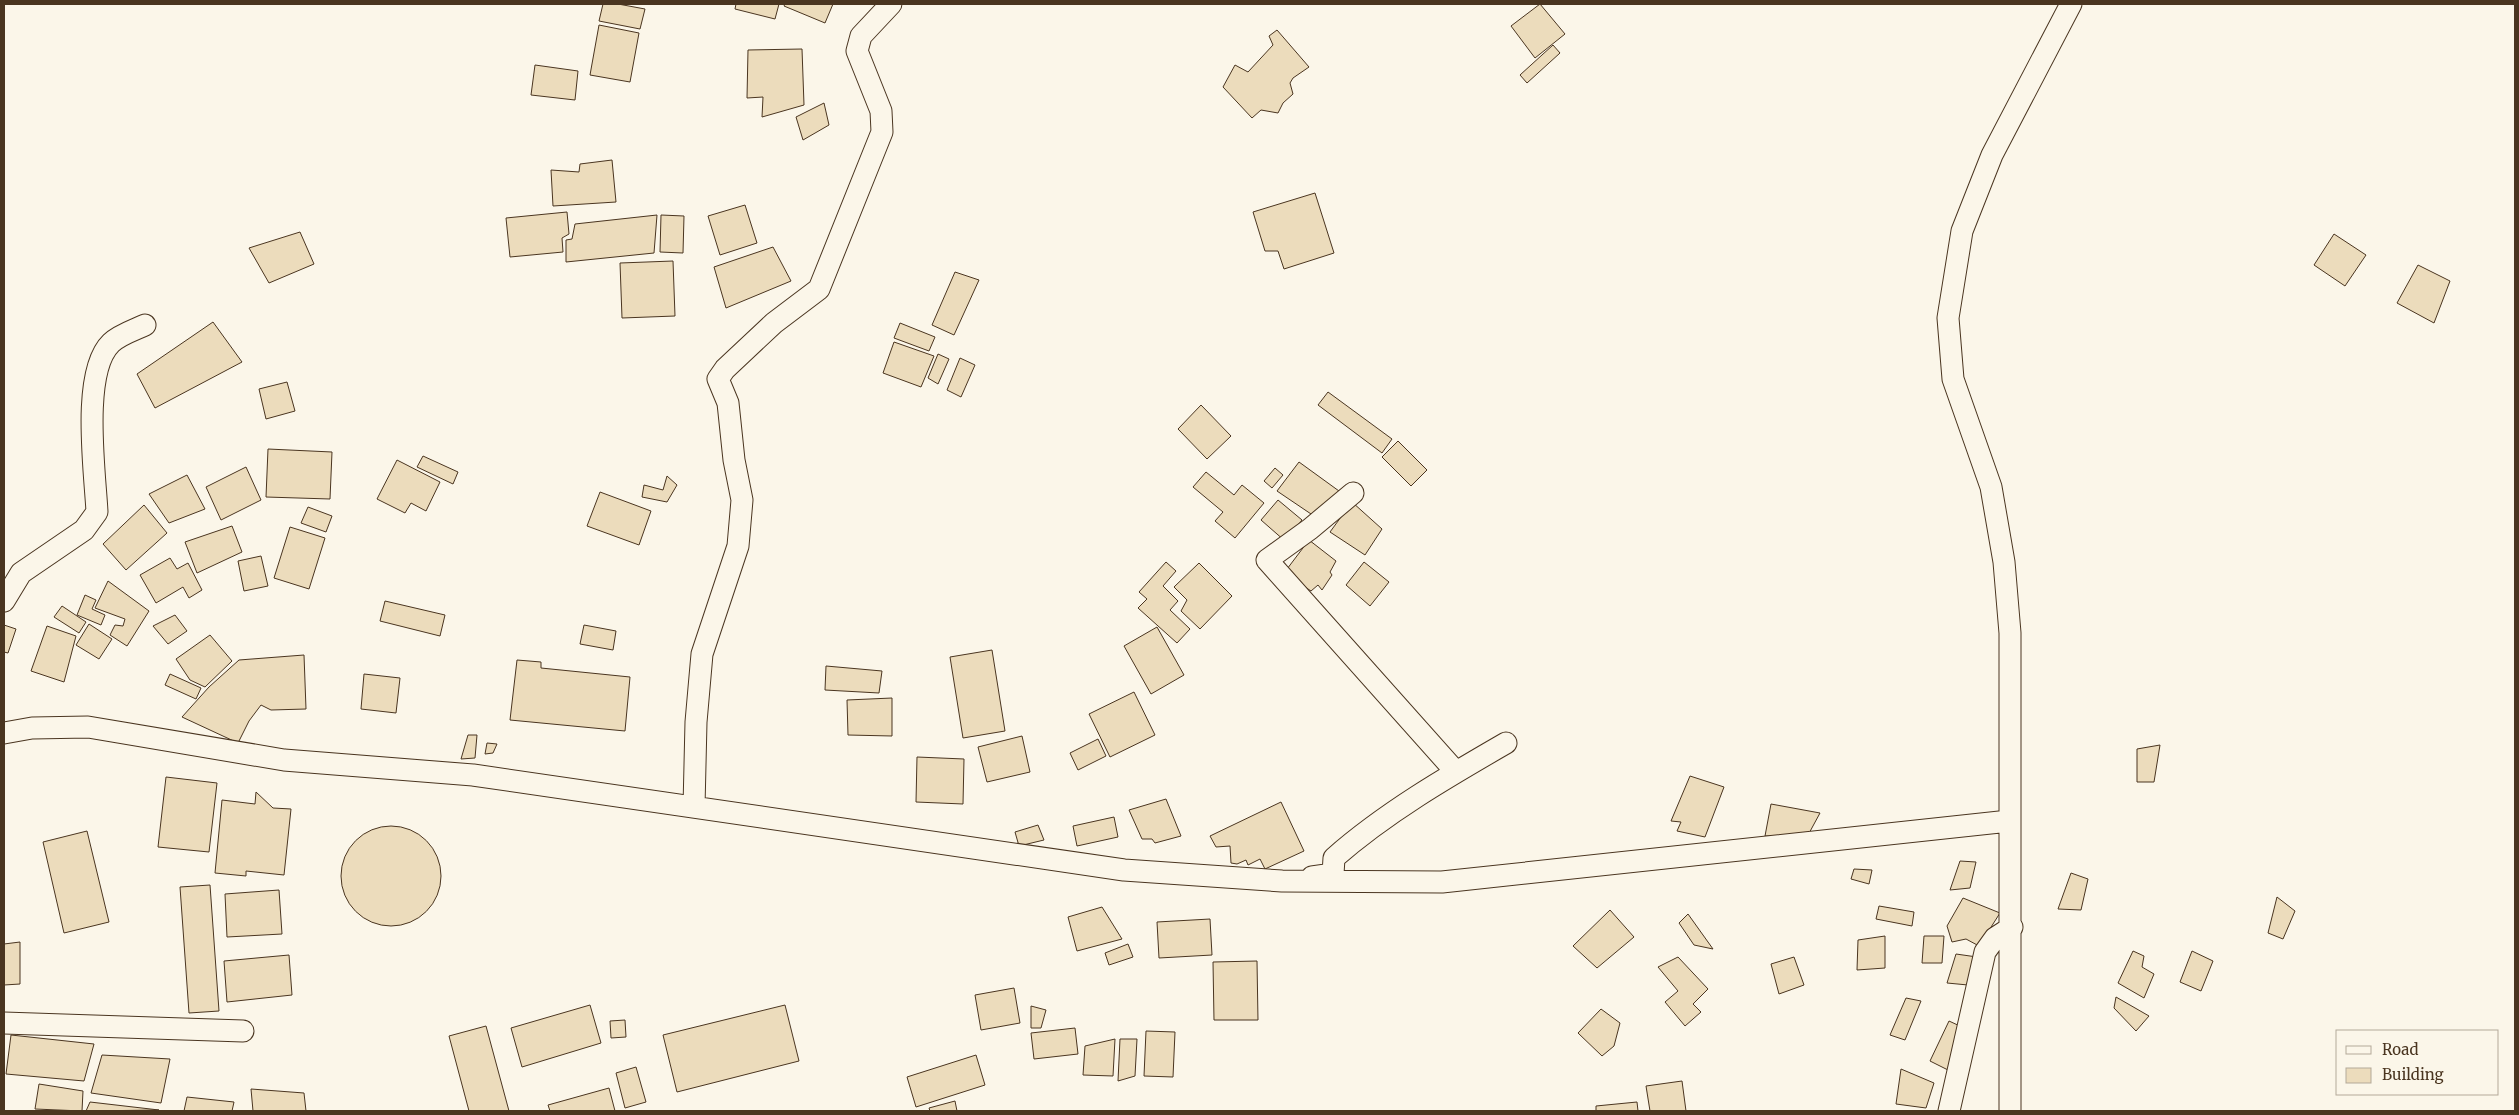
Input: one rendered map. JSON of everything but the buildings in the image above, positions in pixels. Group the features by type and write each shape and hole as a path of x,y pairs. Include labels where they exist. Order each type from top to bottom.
{"street":[{"path":"694,807 697,697 702,654 738,546 742,500 734,460 728,403 718,379 724,369 774,323 819,289 882,132 881,110 857,52 861,36 891,4"},
{"path":"2010,1111 2012,927 2008,821 2010,633 2004,562 1991,487 1953,379 1948,318 1962,231 1992,155 2070,4"},
{"path":"4,601 21,573 84,530 97,512 93,423 94,378 99,360 112,343 145,325"},
{"path":"1353,492 1310,529 1267,560 1456,772"},
{"path":"4,733 32,728 88,727 284,760 473,775 1124,870 1282,881 1442,882 2008,821"},
{"path":"1282,881 1334,874 1334,858 1358,837 1456,772 1506,743"},
{"path":"1948,1111 1985,952 1995,938 2012,927"},
{"path":"4,1023 243,1031"}]}
